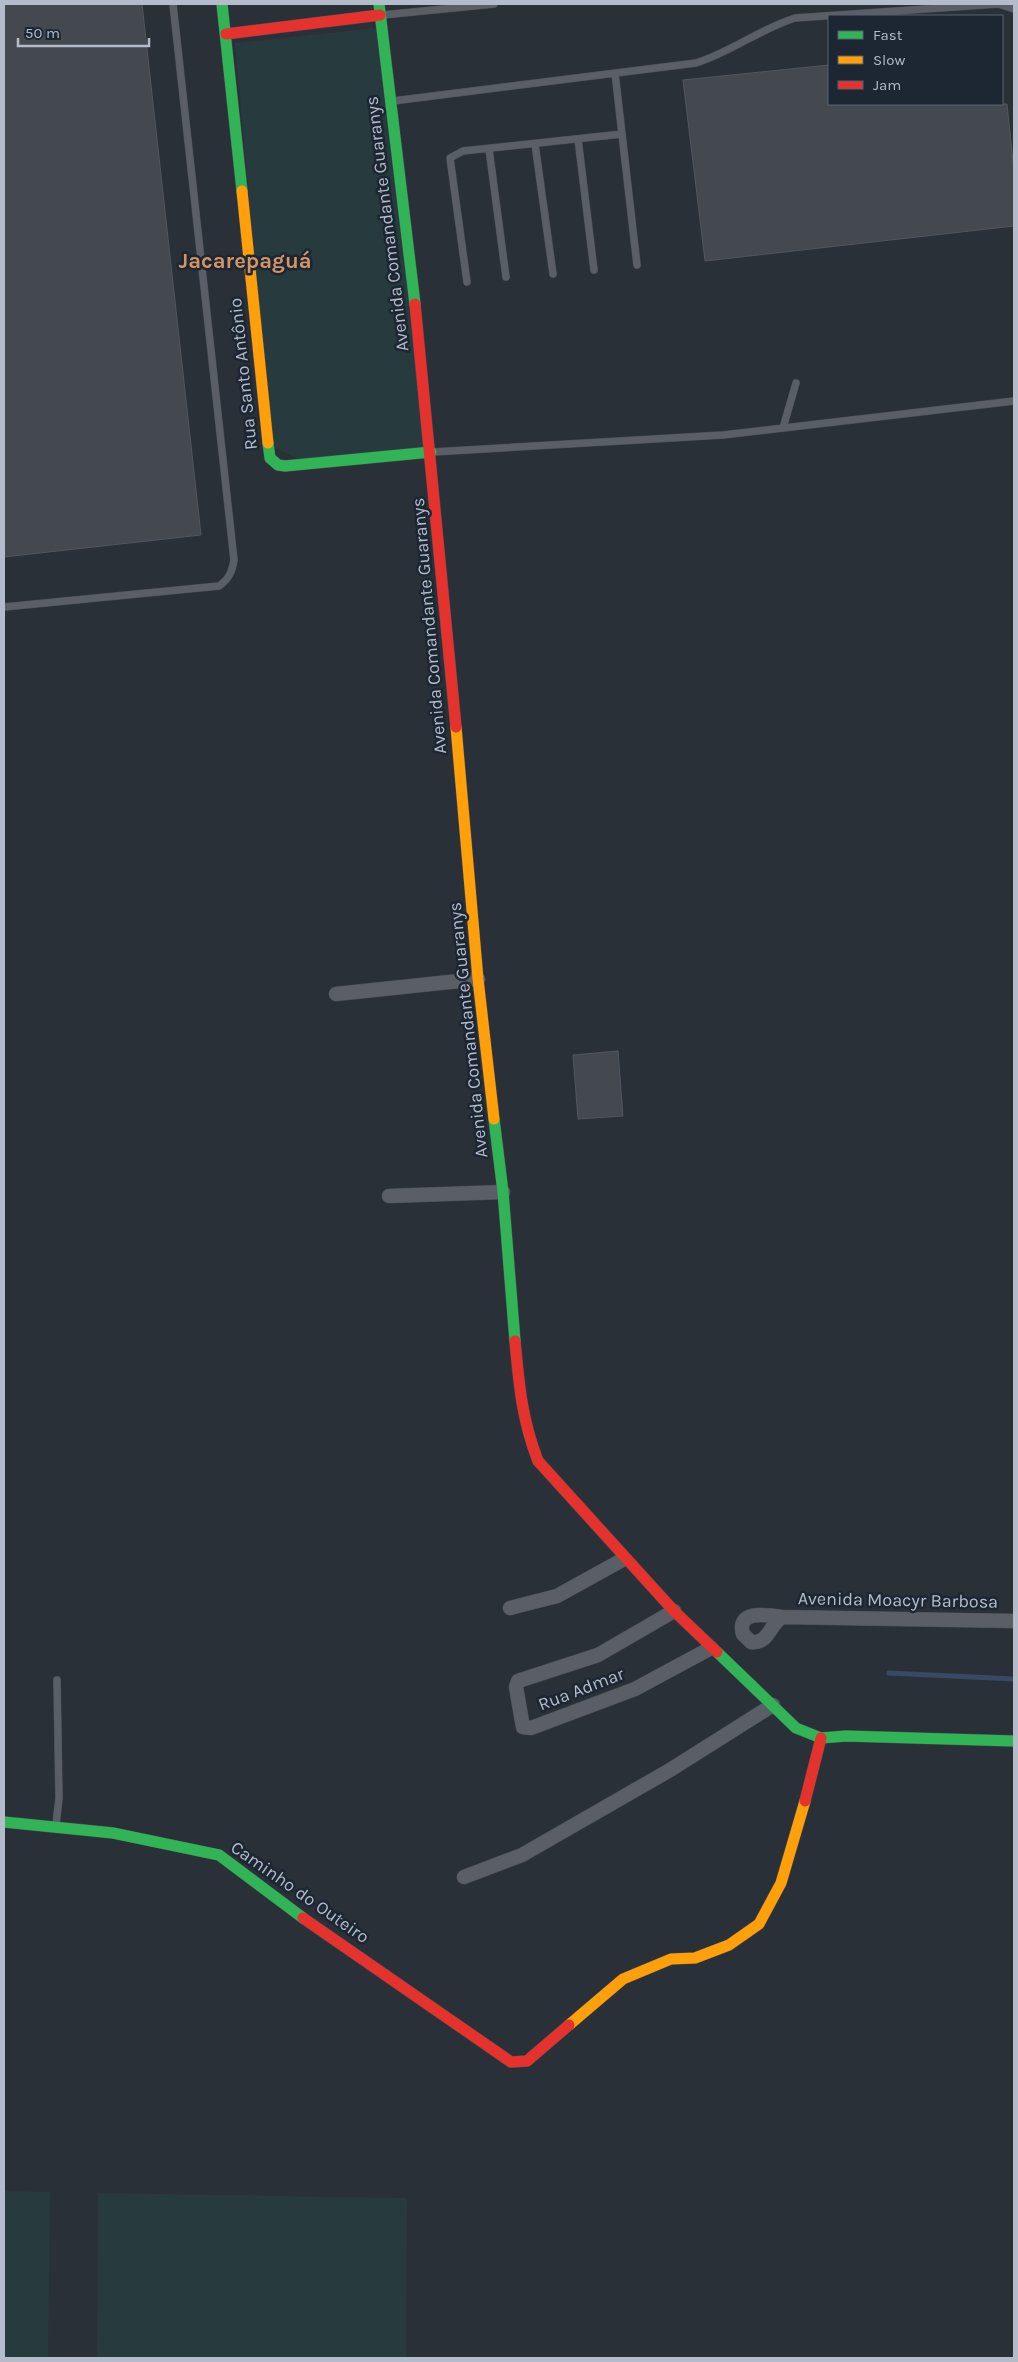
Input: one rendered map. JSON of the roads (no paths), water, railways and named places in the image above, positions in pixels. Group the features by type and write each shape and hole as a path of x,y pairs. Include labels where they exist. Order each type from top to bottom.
{"street":[{"name":"Rua Santo Antônio","path":"222,4 270,458 278,465 285,466 431,452"},
{"path":"226,34 379,9"},
{"name":"Avenida Comandante Guaranys","path":"379,9 413,281 431,452 478,979 503,1192 520,1402 528,1436 538,1461 624,1559 711,1648 796,1728 821,1738 846,1736 1014,1741"},
{"path":"336,994 478,979"},
{"path":"389,1196 503,1192"},
{"path":"510,1608 557,1596 624,1559"},
{"name":"Rua Admar","path":"674,1611 598,1655 518,1682 516,1687 521,1724 524,1727 531,1728 635,1689 711,1648"},
{"name":"Avenida Moacyr Barbosa","path":"782,1617 1014,1621"},
{"path":"464,1877 522,1855 670,1770 773,1705"},
{"name":"Caminho do Outeiro","path":"4,1822 113,1834 188,1847 219,1855 314,1926 515,2063 527,2061 623,1979 672,1959 695,1958 729,1945 759,1924 780,1883 792,1849 821,1738"}],"lane":[{"path":"4,607 219,586 227,581 232,571 234,560 173,4"},
{"path":"379,9 494,4"},
{"path":"838,15 998,4 1014,9"},
{"path":"390,102 696,62 716,56 770,27 794,18 828,16"},
{"path":"615,73 637,265"},
{"path":"467,282 450,158 464,151 489,150 622,134"},
{"path":"578,139 594,270"},
{"path":"535,144 553,274"},
{"path":"489,150 506,277"},
{"path":"783,428 796,383"},
{"path":"431,452 723,435 1014,401"},
{"path":"56,1827 59,1798 57,1680"}],"waterway":[{"path":"889,1673 1014,1679"}],"district":[{"name":"Jacarepaguá","path":"245,260"}]}
